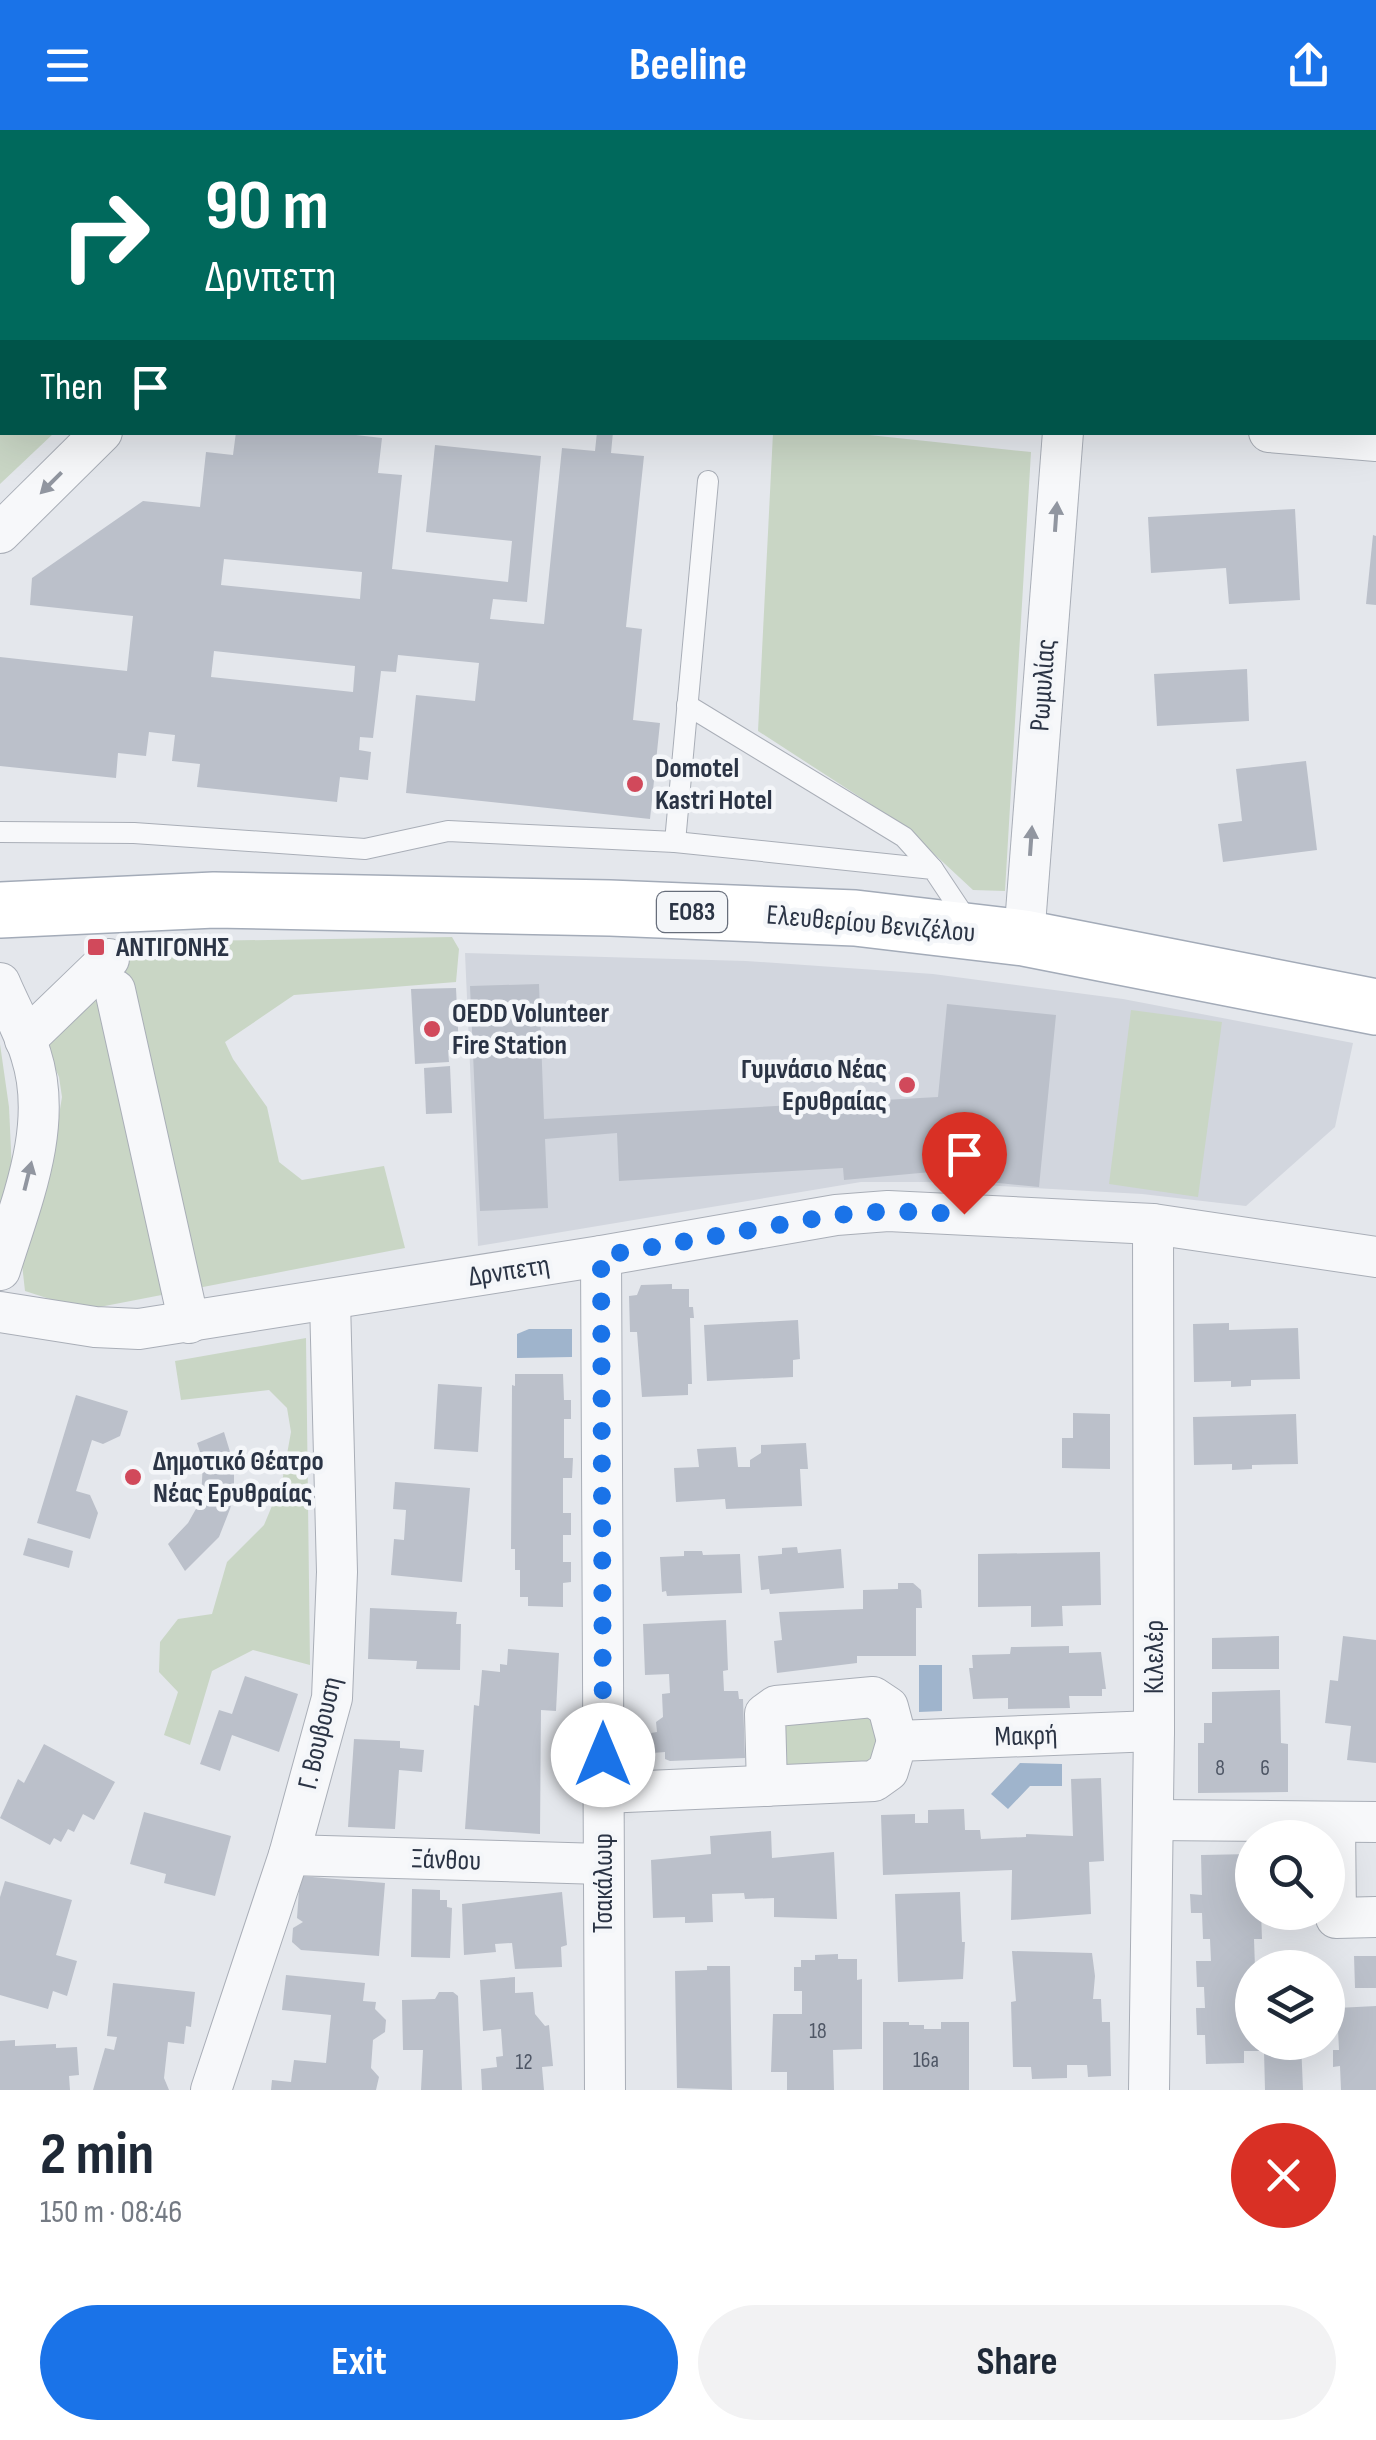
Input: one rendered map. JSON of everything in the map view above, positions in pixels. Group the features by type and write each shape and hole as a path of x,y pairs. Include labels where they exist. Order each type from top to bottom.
{"main road":[{"name":"Ελευθερίου Βενιζέλου","path":"0,910 214,900 855,918 998,935 1376,1006"}],"street":[{"path":"0,533 99,435"},
{"name":"Ρωμυλίας","path":"998,935 1062,435"},
{"path":"1305,435 1376,441"},
{"path":"25,1040 112,974 189,1322"},
{"path":"0,983 32,1056 38,1092 38,1129 29,1176 0,1270"},
{"name":"Δρνπετη","path":"0,1312 95,1327 140,1329 330,1301 836,1215 888,1211 1153,1224 1376,1258"},
{"name":"Κιλελέρ","path":"1149,2090 1154,1731 1153,1224"},
{"name":"Τσακάλωφ","path":"601,1256 605,2090"},
{"name":"Γ. Βουβουση","path":"211,2090 290,1855 332,1698 337,1572 330,1301"},
{"path":"603,1793 767,1786 874,1780 888,1771 897,1741 888,1707 872,1697 776,1706 765,1714 767,1786"},
{"name":"Μακρή","path":"897,1741 1154,1731"},
{"path":"1153,1820 1235,1821"},
{"path":"1345,1822 1376,1822"},
{"name":"Ξάνθου","path":"290,1855 602,1864"},
{"path":"1345,1918 1376,1916"}],"lane":[{"path":"675,842 708,481"},
{"path":"687,705 904,837 955,898 998,935"},
{"path":"0,832 134,833 365,849 448,831 675,842 933,868"}],"shaded area":[{"name":"Γυμνάσιο Νέας Ερυθραίας","path":"465,953 746,961 933,974 1123,999 1353,1043 1335,1127 1246,1206 1142,1194 861,1182 478,1246"}],"green space":[{"path":"0,435 52,435 0,484"},
{"path":"773,435 869,435 1031,452 1005,891 973,890 903,825 758,731"},
{"path":"452,937 459,949 456,982 294,995 225,1042 267,1107 279,1162 302,1180 384,1166 405,1248 84,1310 25,1291 21,1255 52,1158 62,1097 59,1077 41,1037 129,959 138,942"},
{"path":"1131,1010 1222,1022 1198,1197 1109,1184"},
{"path":"0,1044 9,1107 12,1172 0,1207"},
{"path":"306,1338 310,1665 253,1650 212,1671 190,1745 164,1735 178,1692 159,1672 160,1642 178,1619 212,1614 227,1562 264,1525 282,1482 291,1432 287,1408 269,1390 181,1400 175,1361"},
{"path":"858,1705 876,1722 878,1750 865,1763 787,1769 777,1758 787,1712"}],"water":[{"path":"529,1329 572,1329 572,1357 517,1358 517,1334"},
{"path":"919,1665 942,1665 942,1711 919,1712"},
{"path":"1020,1763 1062,1764 1062,1786 1030,1786 1008,1809 991,1794"}],"building":[{"path":"236,435 382,438 378,473 402,475 392,569 508,582 512,541 426,532 435,445 541,456 527,602 493,599 490,619 544,624 562,448 595,451 597,435 613,435 611,453 644,456 626,627 642,629 633,720 660,723 650,819 406,793 416,695 475,701 479,663 398,655 396,672 381,671 373,738 360,737 359,750 371,752 368,780 340,777 337,802 197,787 200,764 172,761 175,735 149,732 146,756 118,753 116,778 0,766 0,657 127,671 133,616 30,605 32,578 143,501 200,507 206,452 233,455","holes":["224,559 362,572 360,599 221,585","214,651 355,666 353,692 211,677"]},
{"path":"1295,509 1300,600 1229,604 1226,568 1151,573 1148,517"},
{"path":"1373,535 1376,536 1376,605 1366,604"},
{"path":"1247,669 1249,721 1157,726 1154,674"},
{"path":"1306,761 1317,850 1223,862 1218,824 1242,821 1236,769"},
{"path":"539,984 544,1119 938,1097 947,1004 1056,1015 1039,1187 930,1176 931,1172 844,1180 843,1168 619,1181 617,1133 545,1139 548,1208 480,1211 470,986"},
{"path":"456,988 459,1049 448,1050 449,1062 415,1064 411,989"},
{"path":"450,1066 452,1113 426,1114 424,1068"},
{"path":"672,1284 672,1289 689,1289 689,1307 693,1307 692,1384 688,1384 688,1395 642,1397 637,1332 630,1332 629,1296 637,1295 641,1285"},
{"path":"798,1320 800,1359 793,1360 793,1377 707,1381 704,1325"},
{"path":"1229,1323 1229,1330 1298,1328 1300,1379 1251,1380 1251,1386 1231,1387 1231,1381 1194,1382 1193,1324"},
{"path":"515,1374 563,1374 564,1400 571,1400 571,1419 564,1419 564,1458 573,1458 572,1478 563,1478 563,1513 571,1513 571,1535 563,1535 563,1562 571,1562 571,1582 563,1583 563,1607 528,1606 528,1597 520,1597 520,1570 515,1570 515,1549 511,1549"},
{"path":"438,1384 482,1387 478,1452 434,1449"},
{"path":"76,1395 128,1411 120,1436 103,1444 92,1440 76,1491 90,1495 98,1513 90,1539 37,1523"},
{"path":"1073,1413 1110,1414 1110,1469 1062,1468 1062,1438 1073,1438"},
{"path":"1296,1414 1298,1464 1252,1465 1252,1469 1232,1470 1232,1464 1194,1465 1193,1417"},
{"path":"224,1432 234,1465 230,1509 219,1537 185,1571 168,1544 188,1523 201,1500 203,1461 197,1443"},
{"path":"806,1443 808,1469 800,1469 802,1506 726,1509 725,1499 676,1502 674,1468 699,1467 697,1449 736,1447 738,1467 750,1467 750,1460 761,1453 761,1445"},
{"path":"395,1482 470,1488 462,1582 391,1575 394,1539 404,1540 406,1510 393,1509"},
{"path":"28,1538 73,1551 69,1568 23,1555"},
{"path":"797,1547 798,1553 841,1549 844,1588 770,1594 769,1589 761,1590 758,1556 782,1554 782,1548"},
{"path":"684,1551 740,1554 742,1593 667,1596 666,1591 662,1592 660,1557 684,1556"},
{"path":"1100,1552 1101,1605 1062,1606 1063,1626 1031,1627 1031,1606 978,1607 978,1554"},
{"path":"898,1583 913,1583 921,1590 922,1608 916,1608 916,1656 857,1656 857,1663 777,1673 774,1641 782,1640 779,1612 863,1609 863,1590 898,1589"},
{"path":"370,1608 457,1612 456,1624 461,1624 460,1670 416,1669 417,1661 368,1659"},
{"path":"726,1620 728,1670 723,1671 724,1691 738,1691 739,1699 743,1699 745,1758 670,1761 665,1759 665,1752 652,1753 651,1733 657,1732 656,1722 663,1717 662,1694 670,1693 669,1674 645,1675 643,1624"},
{"path":"1279,1636 1279,1669 1212,1669 1212,1638"},
{"path":"1343,1636 1376,1640 1376,1763 1347,1760 1351,1726 1325,1723 1330,1680 1338,1681"},
{"path":"1069,1646 1069,1653 1101,1652 1106,1689 1102,1689 1102,1696 1069,1696 1070,1708 1008,1709 1008,1698 973,1699 969,1668 973,1668 972,1655 1010,1654 1011,1647"},
{"path":"508,1649 559,1653 556,1711 541,1710 540,1834 465,1829 474,1705 479,1706 482,1670 500,1672 500,1664 507,1665"},
{"path":"245,1676 298,1694 279,1752 232,1735 220,1771 200,1764 219,1710 232,1714"},
{"path":"1280,1690 1281,1743 1288,1744 1288,1792 1198,1793 1198,1743 1204,1743 1204,1723 1212,1723 1212,1692"},
{"path":"354,1739 400,1741 400,1748 424,1750 422,1772 399,1770 395,1829 348,1827"},
{"path":"44,1744 115,1782 94,1820 83,1814 74,1832 68,1829 61,1842 54,1838 50,1845 0,1818 18,1779 24,1783"},
{"path":"1101,1778 1104,1861 1089,1862 1091,1914 1011,1920 1012,1870 883,1875 881,1815 915,1814 915,1823 928,1823 928,1810 964,1809 965,1830 980,1830 981,1839 1026,1834 1073,1836 1071,1779"},
{"path":"144,1812 231,1836 215,1896 164,1883 166,1874 130,1864"},
{"path":"771,1831 772,1858 834,1852 837,1919 774,1917 774,1898 745,1899 744,1893 712,1894 713,1922 685,1923 685,1917 653,1918 651,1860 711,1854 710,1836"},
{"path":"1235,1854 1235,1930 1262,1930 1262,1939 1254,1939 1254,1950 1235,1950 1235,2060 1244,2063 1206,2064 1205,2035 1197,2035 1196,2008 1205,2008 1204,1987 1197,1987 1196,1961 1211,1961 1210,1939 1203,1939 1202,1913 1191,1913 1190,1894 1202,1895 1201,1855"},
{"path":"300,1876 385,1883 379,1956 301,1950 292,1942 293,1928 303,1922 297,1918"},
{"path":"5,1881 72,1900 56,1955 77,1961 67,1996 53,1991 48,2009 0,1995 0,1897"},
{"path":"412,1889 440,1890 440,1900 447,1900 447,1907 452,1908 450,1958 411,1957"},
{"path":"562,1892 567,1945 561,1947 562,1967 515,1969 512,1943 495,1944 496,1952 464,1955 462,1904"},
{"path":"960,1892 965,1942 963,1979 898,1982 895,1894"},
{"path":"1012,1951 1092,1953 1093,1999 1101,1999 1102,2022 1110,2022 1111,2076 1088,2077 1087,2065 1067,2065 1067,2078 1032,2079 1031,2067 1013,2067 1011,2002 1016,2001"},
{"path":"838,1954 838,1959 857,1959 857,1980 862,1979 862,2049 833,2050 834,2090 787,2090 787,2072 771,2072 773,2014 802,2014 802,1991 794,1991 794,1967 801,1967 801,1960"},
{"path":"1354,1956 1376,1956 1376,1988 1355,1988"},
{"path":"707,1966 730,1966 732,2090 677,2088 675,1971 707,1970"},
{"path":"286,1975 365,1983 363,2001 376,2002 375,2009 386,2020 385,2032 373,2040 371,2068 379,2077 376,2090 271,2090 272,2080 291,2082 294,2060 326,2063 331,2015 282,2010"},
{"path":"515,1977 515,1993 533,1992 535,2014 545,2026 549,2025 553,2066 542,2067 544,2090 482,2090 481,2069 497,2067 496,2057 503,2056 501,2029 483,2031 480,1980"},
{"path":"113,1983 195,1992 191,2027 186,2026 184,2044 168,2042 164,2078 169,2090 93,2090 105,2048 114,2050 117,2037 107,2036"},
{"path":"439,1992 458,1996 462,2090 421,2090 423,2050 403,2050 402,2000 435,1999"},
{"path":"1376,2006 1376,2090 1341,2090 1340,2066 1333,2067 1333,2060 1345,2060 1345,2008"},
{"path":"883,2022 909,2022 924,2025 924,2029 941,2029 941,2022 969,2022 969,2090 883,2090"},
{"path":"15,2040 15,2046 77,2047 79,2075 69,2076 70,2090 0,2090 0,2041"},
{"path":"1264,2060 1302,2060 1303,2090 1265,2090"}],"place":[{"name":"Domotel Kastri Hotel","path":"635,784"},
{"name":"ΑΝΤΙΓΟΝΗΣ","path":"96,947"},
{"name":"OEDD Volunteer Fire Station","path":"432,1029"},
{"name":"Γυμνάσιο Νέας Ερυθραίας","path":"907,1085"},
{"name":"Δημοτικό Θέατρο Νέας Ερυθραίας","path":"133,1477"}],"route":[{"path":"603,1755 601,1256 836,1215 888,1211 964,1214"}]}
